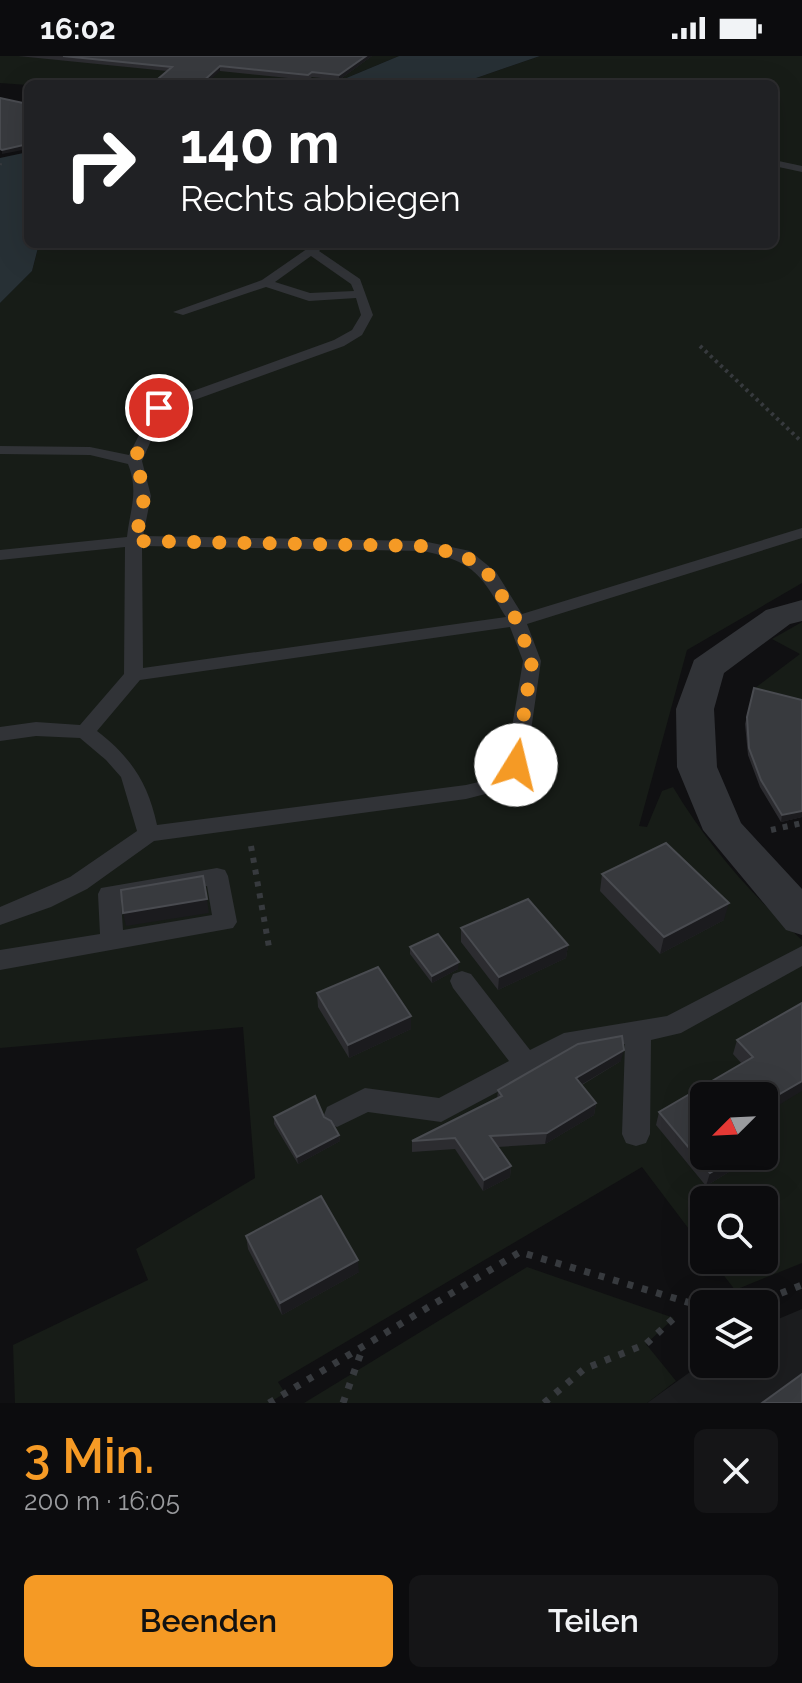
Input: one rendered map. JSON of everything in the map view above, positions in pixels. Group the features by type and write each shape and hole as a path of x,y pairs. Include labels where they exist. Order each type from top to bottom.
{"street":[{"path":"802,610 778,617 707,668 695,709 697,767 724,830 802,918"}],"lane":[{"path":"778,164 802,169"},
{"path":"179,312 266,283 315,248"},
{"path":"85,732 134,675 134,541 145,504 143,481 134,461 152,418 159,408 339,343 357,332 367,315 356,282 317,248"},
{"path":"266,283 309,297 361,294"},
{"path":"0,450 90,451 134,461"},
{"path":"134,675 517,621 802,533"},
{"path":"0,555 134,541 423,546 464,555 490,576 517,621 532,661 516,765 498,784 466,792 148,834 96,875 43,903 0,916"},
{"path":"0,734 36,729 85,732 119,757 139,790 148,834"},
{"path":"0,960 225,922 217,876 109,894 112,941"},
{"path":"337,1115 365,1100 441,1110 564,1044 672,1026 802,955"},
{"path":"462,981 526,1064"},
{"path":"636,1134 638,1032"}],"path":[{"path":"700,346 802,442"},
{"path":"247,821 269,947"},
{"path":"269,1403 520,1252 690,1303"},
{"path":"778,1294 802,1285"},
{"path":"544,1403 584,1369 646,1344 674,1318"},
{"path":"343,1403 363,1347"}],"shaded area":[{"path":"0,56 399,56 342,80 24,80 24,85 0,83"},
{"path":"399,56 540,56 471,80 342,80"},
{"path":"540,56 802,56 802,583 687,650 639,826 647,827 662,791 673,787 700,829 732,868 802,940 802,1263 778,1273 778,1186 690,1186 690,1230 642,1167 278,1382 285,1393 269,1403 15,1403 13,1345 148,1280 136,1249 255,1178 243,1027 0,1048 0,303 32,271 38,248 778,248 778,80 471,80"},
{"path":"24,153 24,248 38,248 32,271 0,303 0,158"},
{"path":"802,622 802,699 755,688 800,654 772,639"},
{"path":"527,1267 674,1318 646,1344 676,1381 647,1403 304,1403"},
{"path":"723,1274 775,1274 735,1290"},
{"path":"802,1309 802,1403 647,1403 690,1372 690,1378 778,1378 778,1319"}],"building":[{"path":"63,56 366,56 339,75 220,66 204,80 157,80 172,67"},
{"path":"0,98 24,103 24,145 0,149"},
{"path":"754,688 802,700 802,811 782,815 761,780 749,748 747,717"},
{"path":"666,843 729,903 664,937 602,874"},
{"path":"203,876 207,899 123,913 121,890"},
{"path":"528,899 568,945 499,977 461,928"},
{"path":"438,934 459,962 432,976 410,947"},
{"path":"378,967 411,1016 348,1045 317,993"},
{"path":"802,1003 802,1081 778,1095 778,1082 710,1082 753,1057 737,1040"},
{"path":"622,1036 624,1050 576,1078 596,1103 547,1133 490,1136 511,1166 484,1180 455,1138 412,1141 502,1096 498,1090 578,1044"},
{"path":"690,1094 690,1149 659,1112"},
{"path":"315,1096 324,1117 331,1121 339,1135 297,1157 274,1117"},
{"path":"321,1196 358,1260 280,1303 246,1236"},
{"path":"802,1374 802,1403 762,1403"}],"route":[{"path":"159,408 134,461 143,481 145,504 134,541 423,546 464,555 490,576 517,621 532,661 516,765"}]}
